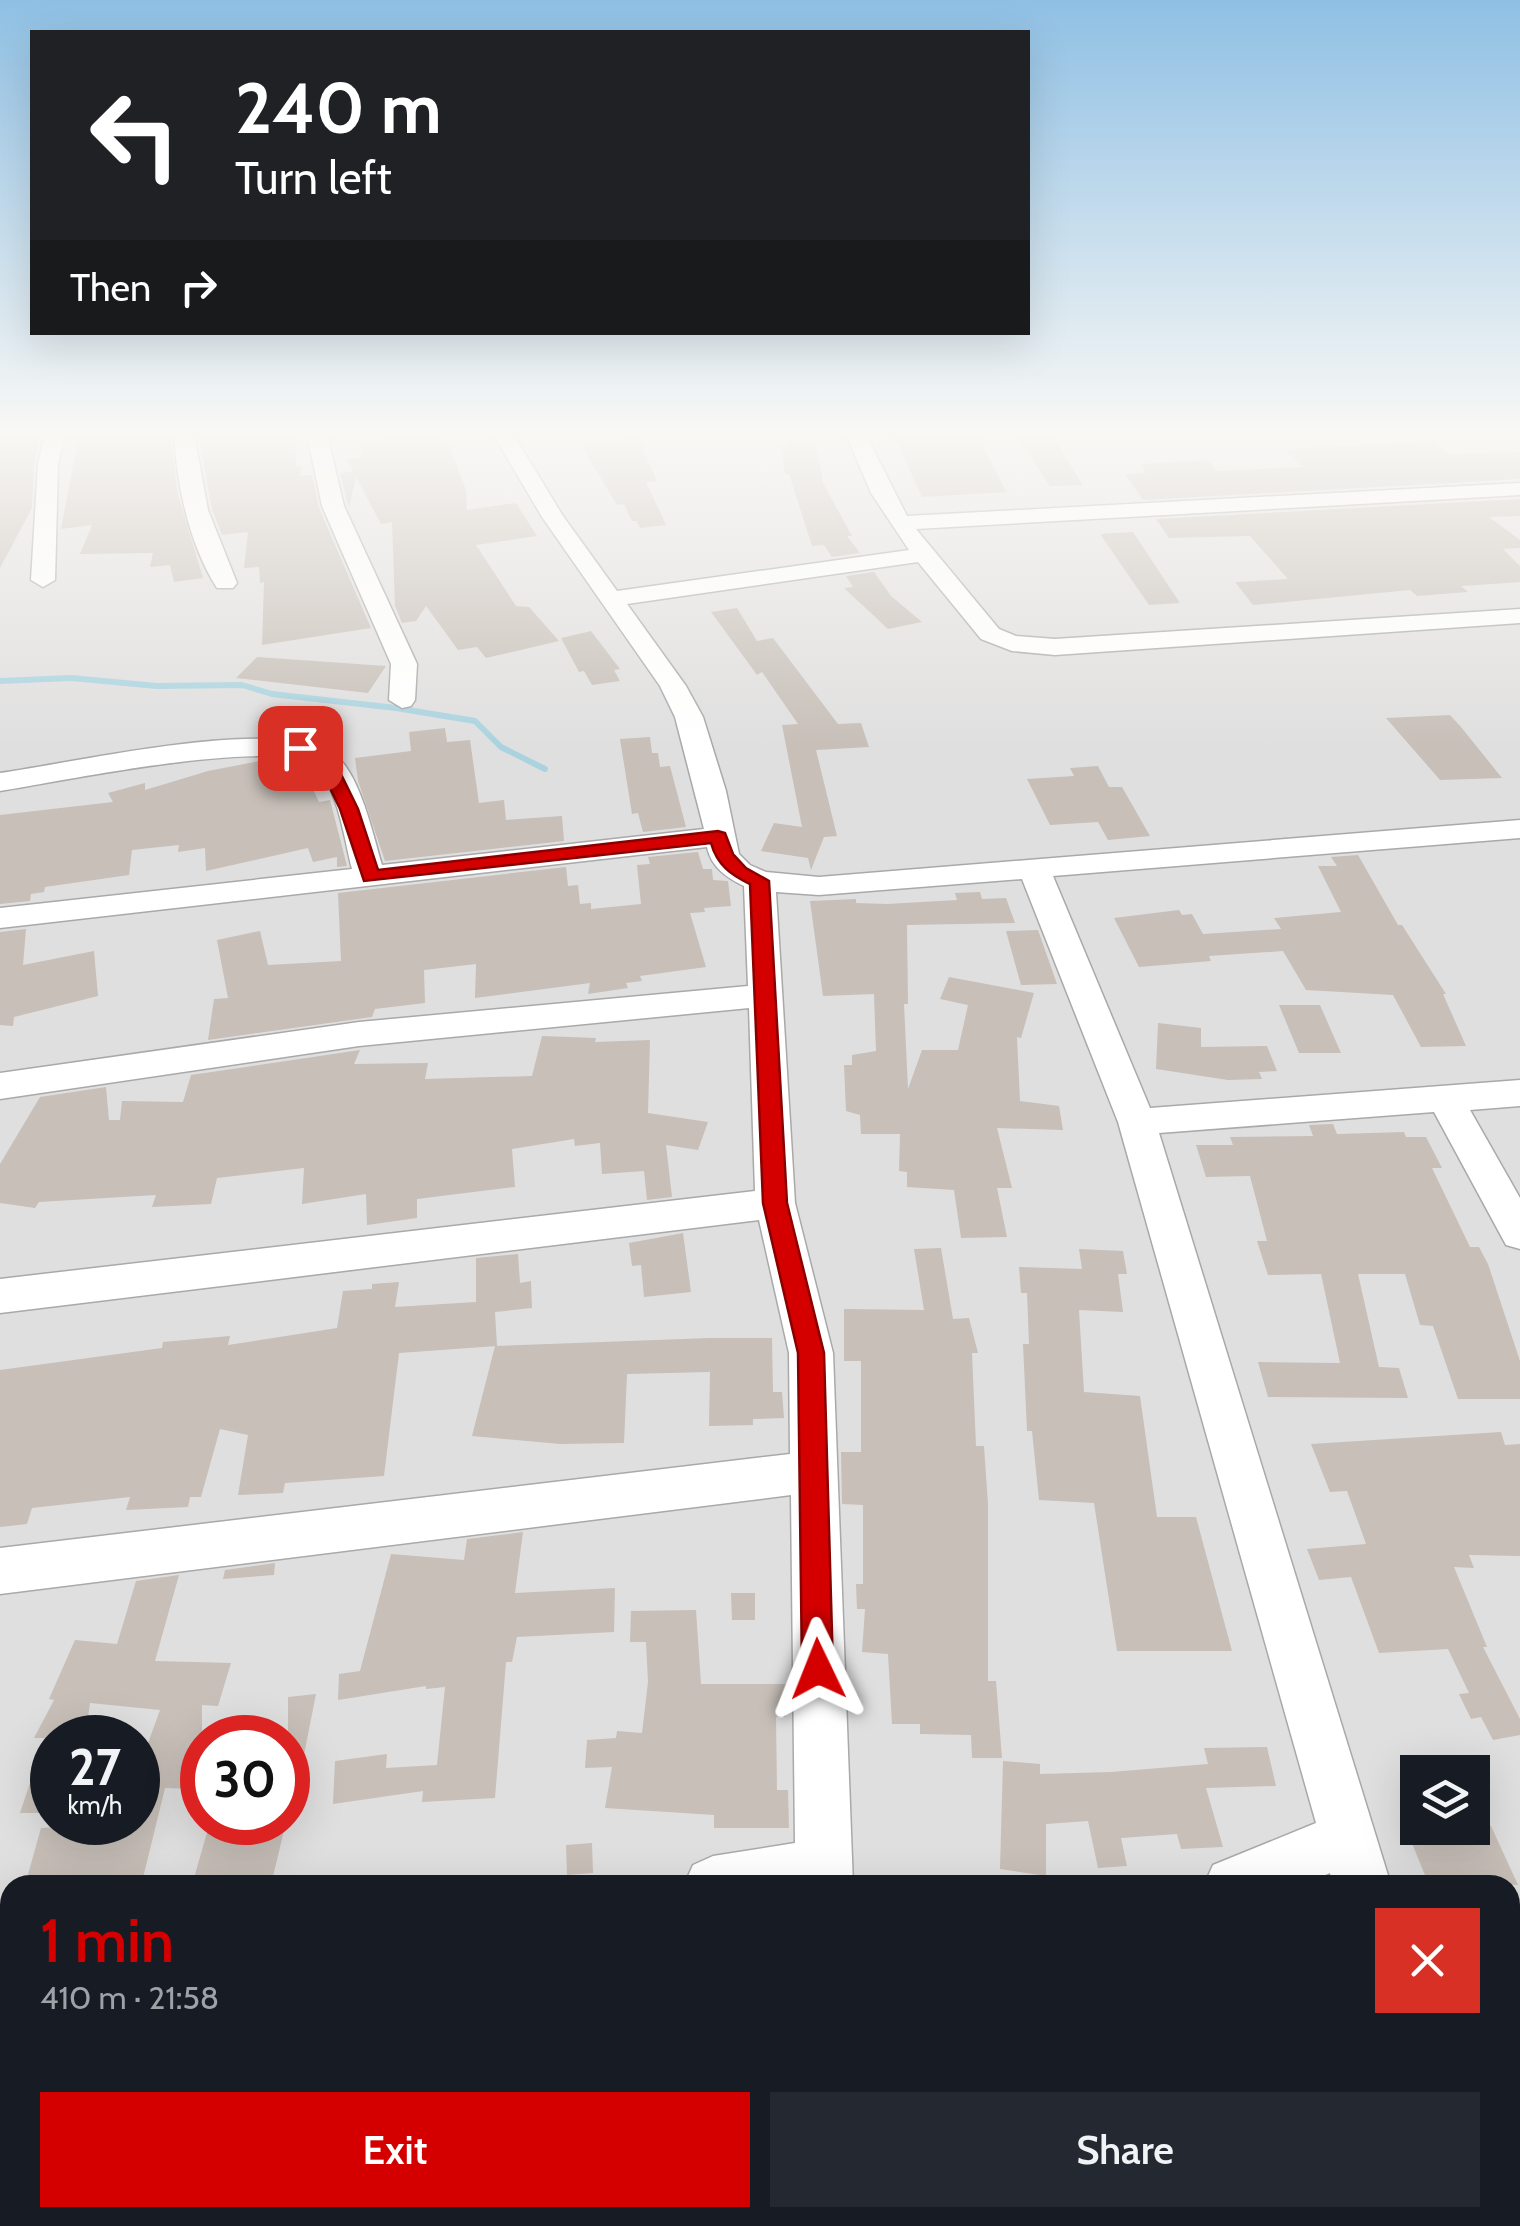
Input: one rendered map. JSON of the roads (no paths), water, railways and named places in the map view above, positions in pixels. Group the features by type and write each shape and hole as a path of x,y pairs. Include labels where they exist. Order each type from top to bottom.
{"street":[{"path":"42,580 44,538"},
{"path":"206,538 224,583"},
{"path":"347,538 404,664 402,700"},
{"path":"570,538 673,686 689,717 712,791 724,856 760,881 819,886 1520,829"},
{"path":"912,538 990,634 1030,646 1520,616"},
{"path":"609,599 926,554"},
{"path":"0,782 214,750 300,748 325,760 349,809 370,877"},
{"path":"0,918 718,837"},
{"path":"1034,869 1137,1122 1356,1861 1284,1875"},
{"path":"760,881 775,1203 811,1353 823,1875"},
{"path":"0,1086 359,1034 764,996"},
{"path":"1137,1122 1520,1093"},
{"path":"1445,1099 1520,1234"},
{"path":"0,1296 775,1203"},
{"path":"0,1571 812,1472"}],"waterway":[{"path":"0,681 71,678 157,686 242,685 272,694 396,708 475,721 501,747 545,769"}]}
